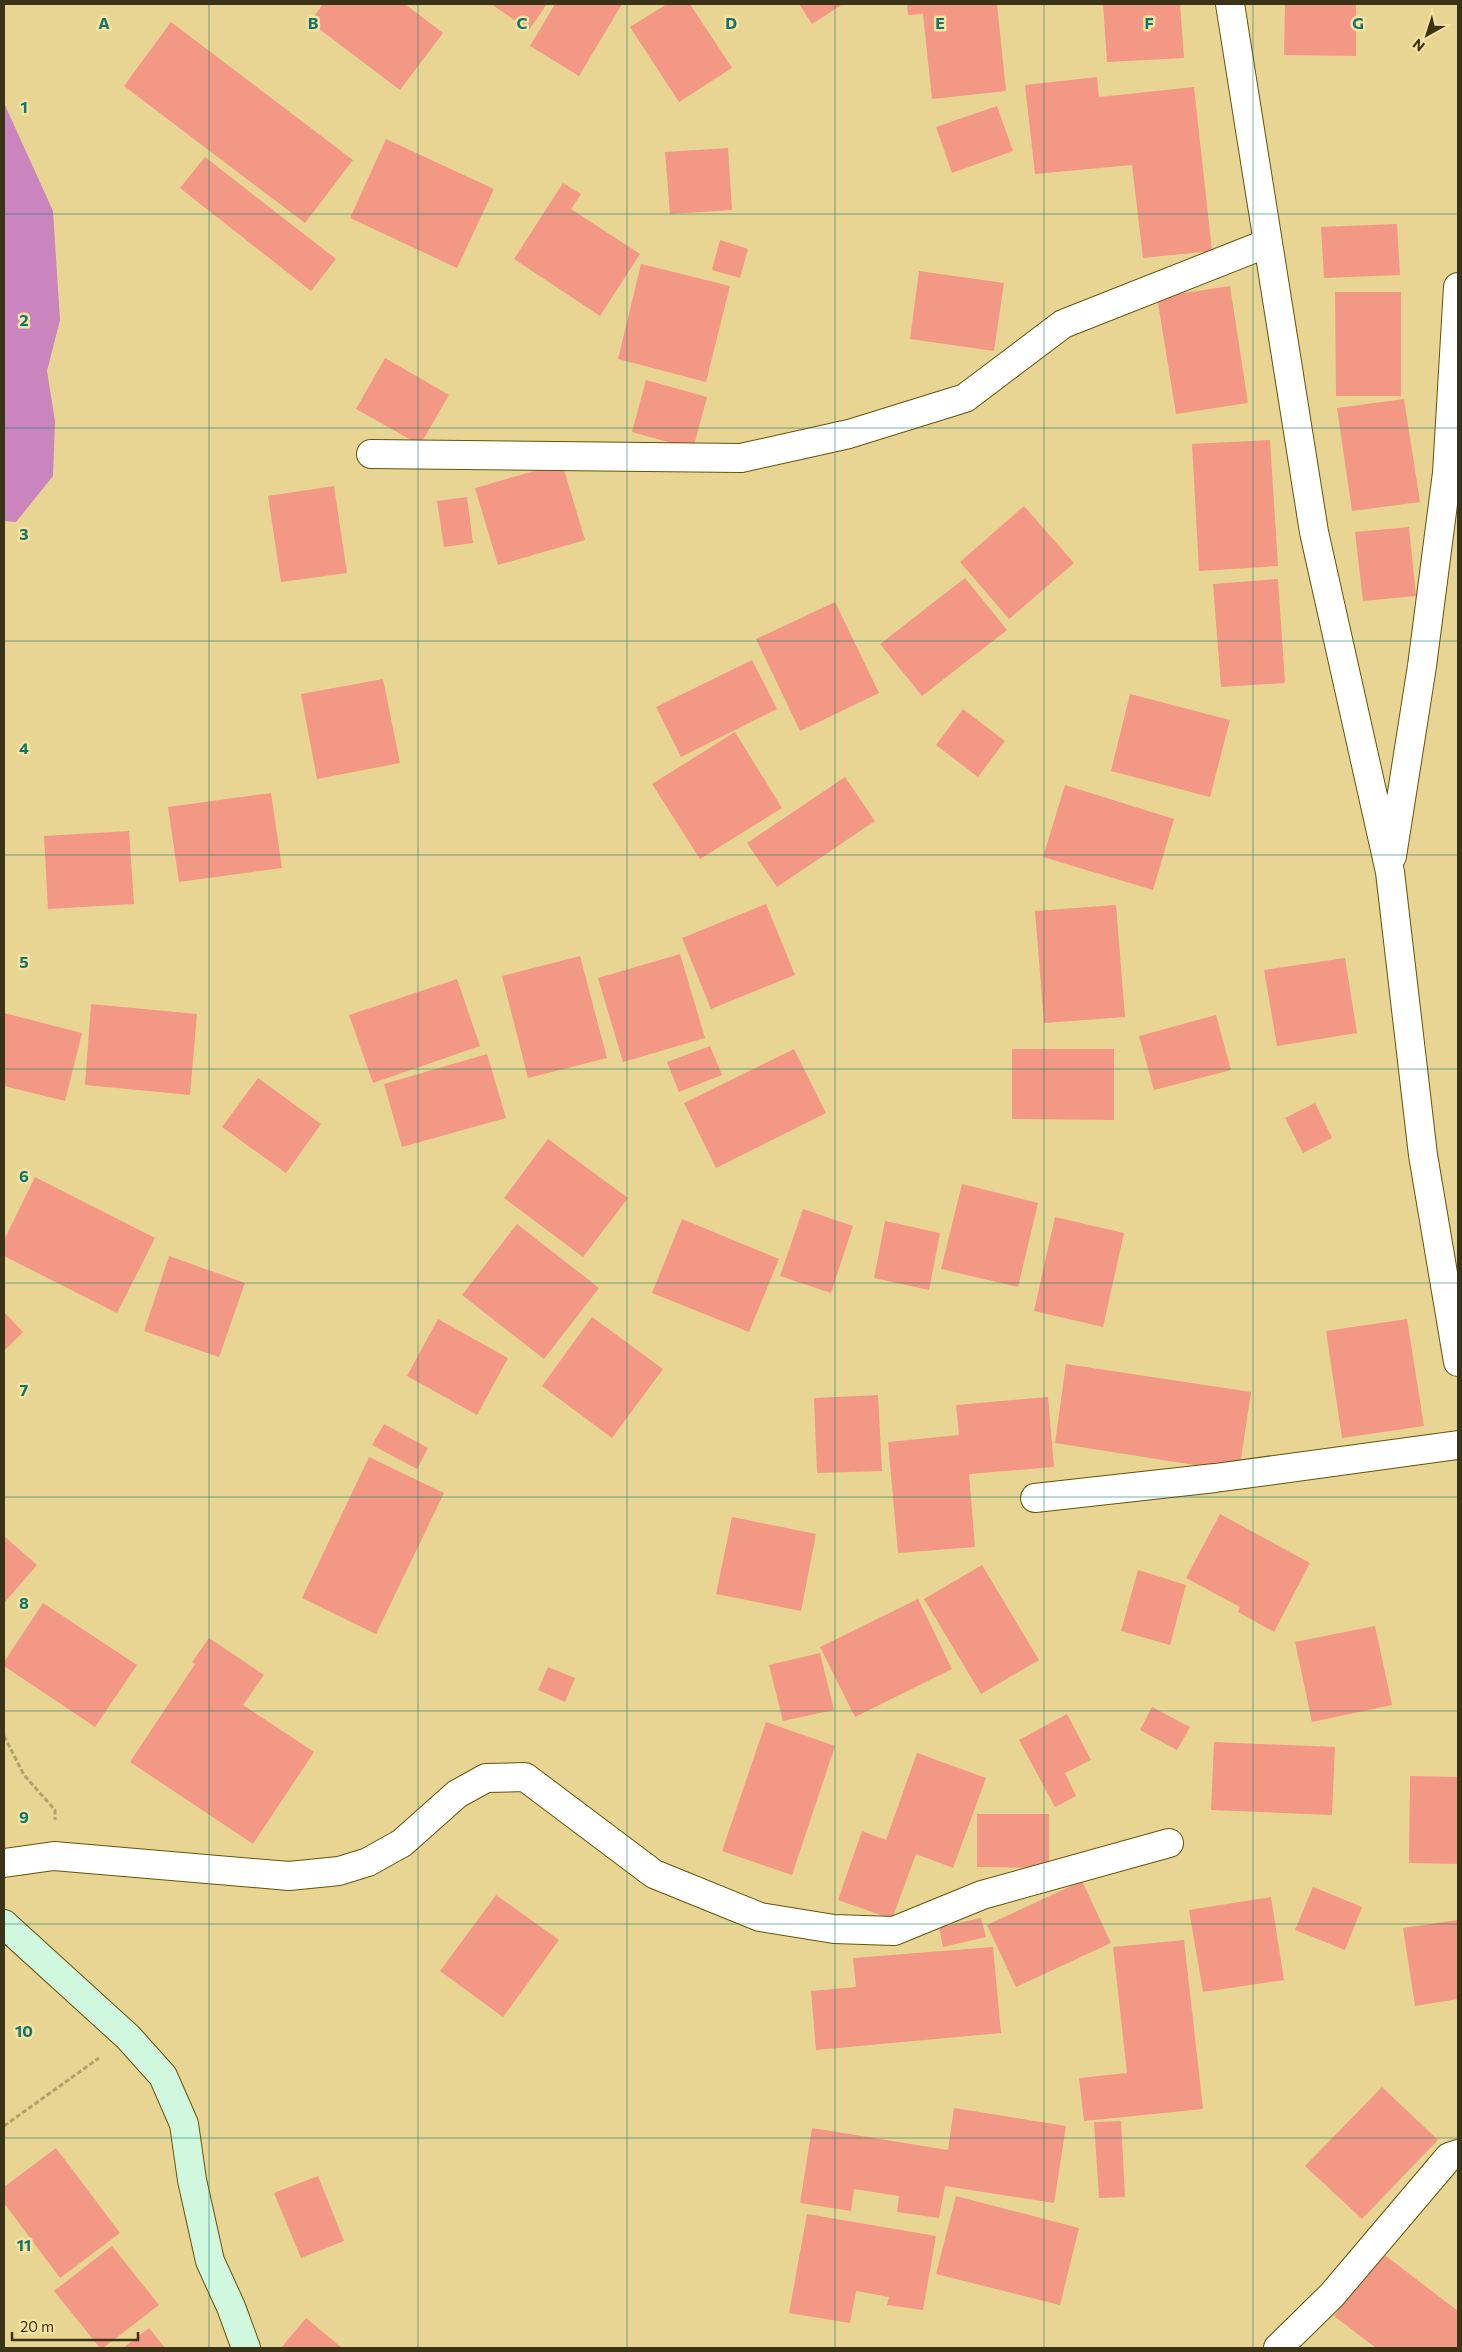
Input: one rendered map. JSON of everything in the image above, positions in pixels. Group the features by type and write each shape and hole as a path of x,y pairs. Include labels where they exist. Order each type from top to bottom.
{"street":[{"path":"1230,4 1314,532 1390,872 1422,1155 1458,1362"},
{"path":"371,454 741,458 840,436 965,398 1063,324 1268,243"},
{"path":"1390,872 1422,666 1447,473 1458,287"},
{"path":"1035,1498 1215,1478 1458,1445"},
{"path":"4,1863 54,1856 289,1876 339,1871 368,1862 402,1843 457,1794 486,1778 524,1777 654,1874 760,1917 834,1929 894,1931 982,1895 1170,1843"},
{"path":"4,1924 128,2037 163,2076 184,2124 192,2180 210,2261 231,2307 246,2348"},
{"path":"1278,2348 1332,2295 1449,2157 1458,2154"}],"path":[{"path":"4,1736 24,1775 55,1810 54,1856"},
{"path":"4,2126 128,2037"}],"shaded area":[{"path":"4,103 53,211 60,320 47,371 55,421 53,476 16,522 4,521"}],"building":[{"path":"323,4 405,4 443,33 400,90 310,22"},
{"path":"491,4 547,4 529,30"},
{"path":"555,4 622,4 579,76 530,46"},
{"path":"667,4 690,4 732,68 679,102 630,27"},
{"path":"799,4 843,4 812,24"},
{"path":"907,4 997,4 1006,91 932,99 923,14 908,15"},
{"path":"1103,4 1180,4 1184,58 1107,62"},
{"path":"1285,4 1356,4 1356,56 1284,55"},
{"path":"171,22 353,160 305,223 124,86"},
{"path":"1097,77 1099,97 1194,87 1212,251 1143,258 1132,165 1035,174 1025,85"},
{"path":"997,106 1013,151 952,173 936,127"},
{"path":"386,139 494,189 457,268 350,218"},
{"path":"728,148 732,210 670,214 665,152"},
{"path":"205,157 336,259 311,291 180,188"},
{"path":"563,183 581,194 571,209 640,254 600,316 514,259"},
{"path":"1397,224 1400,275 1324,278 1321,227"},
{"path":"720,240 748,249 740,278 712,270"},
{"path":"641,264 730,286 706,382 618,359"},
{"path":"919,271 1004,283 994,351 910,339"},
{"path":"1230,286 1248,403 1176,414 1157,297"},
{"path":"1335,292 1401,292 1401,396 1336,396"},
{"path":"385,358 449,395 420,445 356,409"},
{"path":"646,380 707,397 693,449 632,432"},
{"path":"1404,399 1420,502 1352,511 1337,408"},
{"path":"1270,440 1278,566 1199,571 1192,444"},
{"path":"562,463 585,540 498,565 475,488"},
{"path":"334,486 347,573 281,582 268,496"},
{"path":"467,497 473,543 444,547 437,501"},
{"path":"1024,506 1074,563 1009,619 960,562"},
{"path":"1409,527 1416,596 1363,601 1355,532"},
{"path":"965,578 1007,630 922,696 880,644"},
{"path":"1278,579 1285,683 1221,687 1213,584"},
{"path":"835,602 879,693 800,731 756,639"},
{"path":"752,660 777,709 681,757 656,707"},
{"path":"383,679 400,763 317,779 301,694"},
{"path":"1130,694 1230,720 1210,797 1111,771"},
{"path":"963,709 1005,741 978,777 936,745"},
{"path":"735,732 782,808 700,859 652,784"},
{"path":"845,777 875,821 777,887 747,843"},
{"path":"1065,785 1174,819 1153,890 1043,857"},
{"path":"271,793 282,868 179,882 168,807"},
{"path":"129,831 134,904 48,909 44,836"},
{"path":"766,904 795,975 711,1009 682,938"},
{"path":"1116,905 1125,1017 1044,1023 1035,911"},
{"path":"680,954 705,1038 623,1062 598,978"},
{"path":"580,956 607,1058 528,1078 502,976"},
{"path":"1345,958 1357,1033 1277,1046 1264,970"},
{"path":"457,979 480,1046 373,1083 349,1015"},
{"path":"91,1004 197,1014 190,1095 85,1085"},
{"path":"4,1013 82,1033 65,1101 4,1086"},
{"path":"1216,1015 1231,1070 1154,1090 1139,1036"},
{"path":"710,1046 722,1075 679,1092 667,1062"},
{"path":"794,1049 826,1113 716,1168 684,1103"},
{"path":"1012,1049 1114,1049 1114,1120 1012,1119"},
{"path":"487,1054 506,1118 402,1147 384,1084"},
{"path":"258,1078 321,1124 286,1173 222,1127"},
{"path":"1315,1103 1332,1138 1303,1153 1285,1118"},
{"path":"548,1139 628,1198 583,1257 504,1198"},
{"path":"35,1177 155,1238 117,1313 4,1256 4,1240"},
{"path":"962,1184 1038,1203 1018,1287 941,1269"},
{"path":"803,1209 853,1226 831,1293 780,1276"},
{"path":"1055,1217 1124,1233 1103,1327 1034,1311"},
{"path":"682,1219 779,1259 749,1332 652,1293"},
{"path":"885,1221 940,1233 929,1290 874,1278"},
{"path":"517,1224 599,1288 544,1359 462,1295"},
{"path":"169,1256 245,1283 219,1357 144,1331"},
{"path":"4,1312 23,1332 4,1351"},
{"path":"592,1317 663,1369 612,1438 542,1386"},
{"path":"438,1319 508,1358 477,1415 407,1376"},
{"path":"1407,1319 1424,1426 1342,1438 1326,1331"},
{"path":"1066,1364 1251,1392 1239,1472 1055,1443"},
{"path":"878,1395 882,1471 817,1473 814,1398"},
{"path":"1048,1397 1054,1467 969,1474 975,1547 898,1553 888,1442 959,1435 956,1405"},
{"path":"384,1424 428,1448 417,1469 372,1445"},
{"path":"369,1457 444,1493 376,1634 302,1598"},
{"path":"1220,1514 1310,1563 1274,1632 1238,1612 1240,1607 1186,1578"},
{"path":"732,1517 816,1534 801,1611 716,1594"},
{"path":"4,1536 37,1565 4,1603"},
{"path":"982,1565 1039,1660 981,1694 924,1599"},
{"path":"1138,1570 1186,1585 1170,1645 1121,1631"},
{"path":"918,1599 952,1669 855,1717 820,1647"},
{"path":"43,1603 137,1665 95,1727 4,1666 4,1662"},
{"path":"1375,1626 1392,1705 1312,1722 1295,1642"},
{"path":"209,1638 264,1675 243,1705 314,1752 253,1844 130,1762 195,1664 192,1662"},
{"path":"820,1653 834,1710 783,1721 769,1665"},
{"path":"548,1667 575,1678 565,1702 538,1690"},
{"path":"1152,1707 1190,1727 1177,1750 1140,1730"},
{"path":"1067,1714 1091,1760 1065,1773 1076,1796 1055,1807 1019,1740"},
{"path":"766,1722 835,1746 792,1875 722,1851"},
{"path":"1214,1742 1335,1747 1332,1815 1211,1810"},
{"path":"917,1753 986,1778 953,1868 916,1854 892,1919 838,1900 862,1831 886,1840"},
{"path":"1410,1776 1458,1777 1458,1864 1409,1863"},
{"path":"977,1814 1049,1814 1049,1868 977,1867"},
{"path":"1082,1881 1111,1943 1016,1987 987,1925"},
{"path":"1313,1887 1362,1907 1345,1950 1295,1930"},
{"path":"496,1895 559,1940 503,2017 440,1971"},
{"path":"1271,1897 1284,1980 1203,1992 1189,1910"},
{"path":"981,1918 986,1937 943,1947 939,1927"},
{"path":"1458,1920 1458,1999 1415,2006 1403,1928"},
{"path":"1184,1940 1203,2109 1084,2121 1079,2078 1127,2073 1113,1947"},
{"path":"993,1947 1001,2033 816,2050 811,1991 856,1987 853,1958"},
{"path":"1382,2087 1438,2140 1362,2219 1305,2166"},
{"path":"954,2108 1066,2126 1054,2203 945,2186 939,2218 897,2212 899,2196 854,2189 851,2211 800,2203 812,2128 948,2150"},
{"path":"1121,2121 1125,2197 1099,2198 1094,2122"},
{"path":"56,2148 120,2233 60,2278 4,2203 4,2187"},
{"path":"318,2176 344,2241 301,2258 274,2193"},
{"path":"956,2196 1079,2228 1060,2305 936,2274"},
{"path":"807,2214 936,2236 923,2310 887,2305 889,2297 856,2291 850,2323 789,2313"},
{"path":"112,2246 159,2305 103,2348 100,2348 54,2291"},
{"path":"1382,2253 1458,2311 1458,2348 1376,2348 1334,2316"},
{"path":"306,2318 342,2348 281,2348"},
{"path":"149,2328 165,2348 123,2348"}]}
